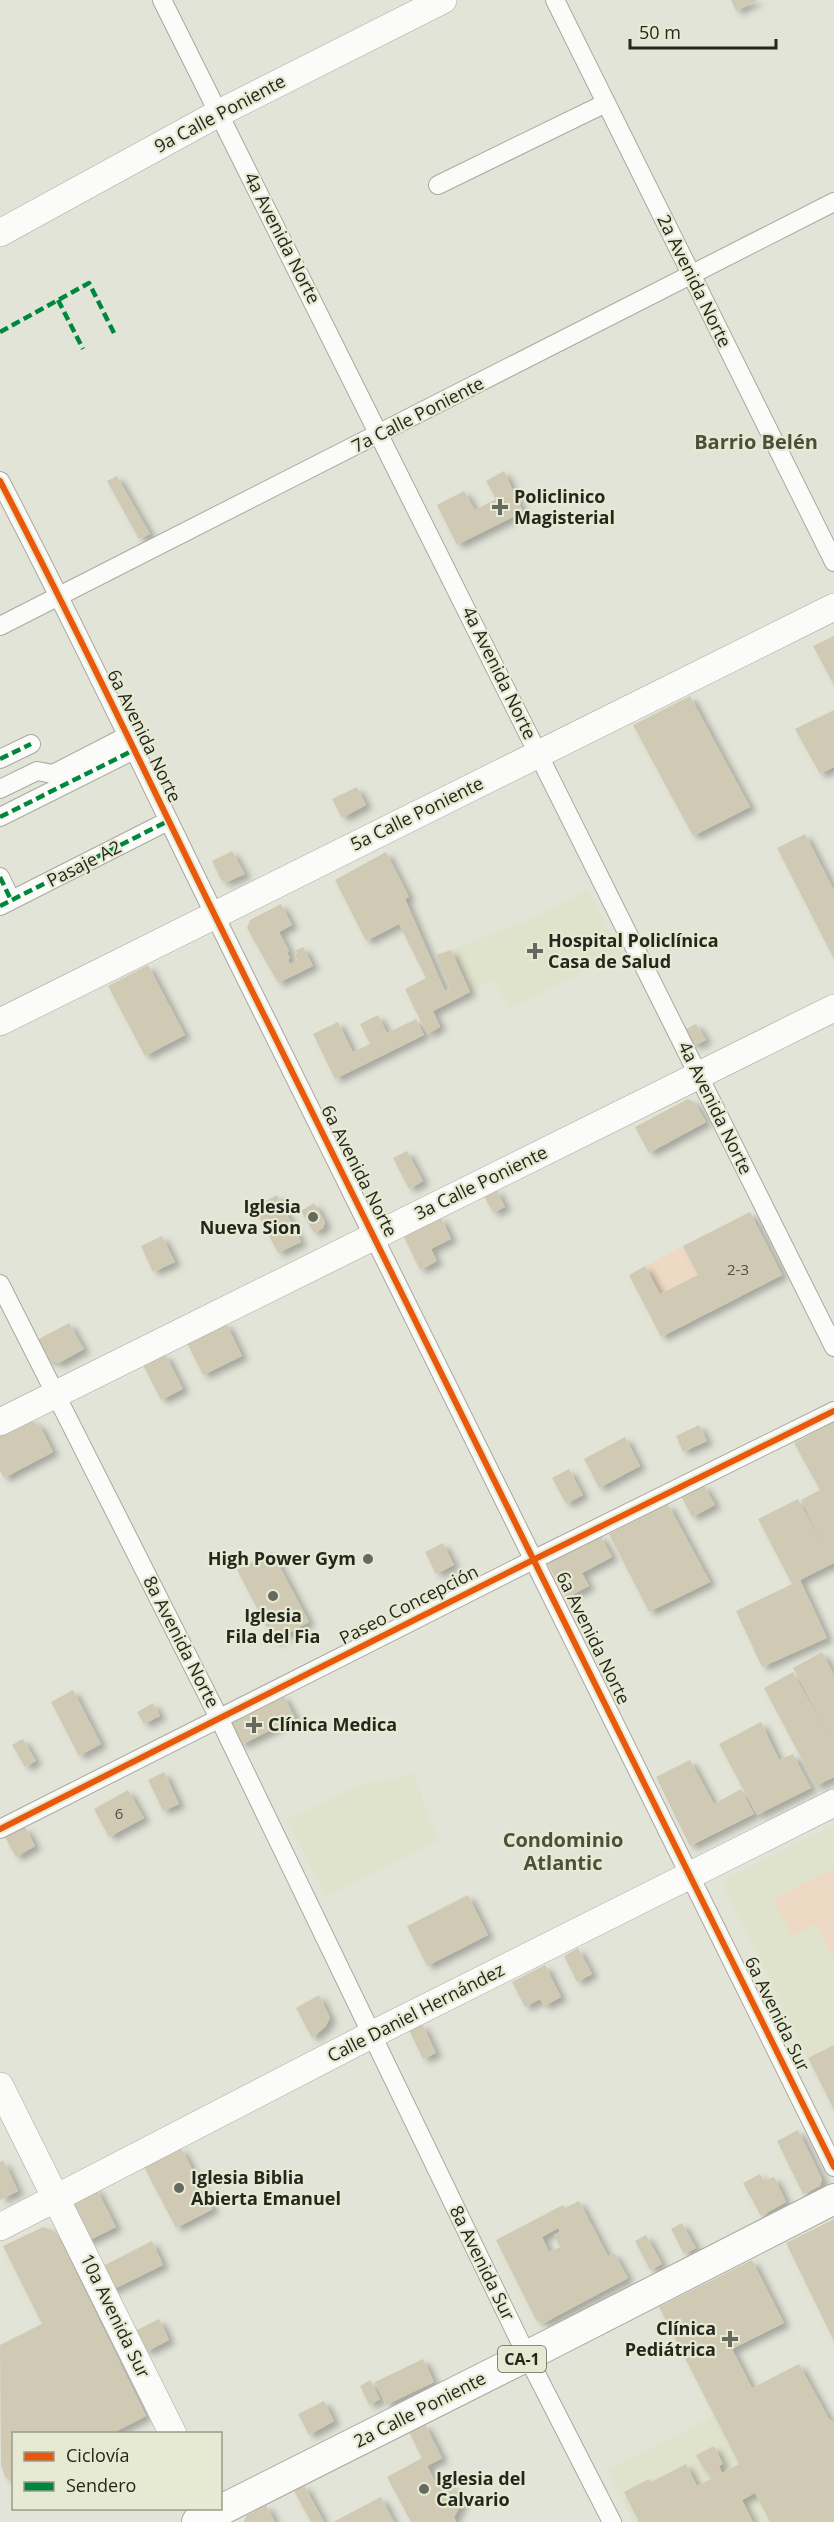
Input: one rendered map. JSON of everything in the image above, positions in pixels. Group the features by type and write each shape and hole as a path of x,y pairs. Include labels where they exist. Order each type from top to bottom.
{"main road":[{"name":"2a Calle Poniente","path":"222,2509 834,2199"},
{"name":"2a Calle Poniente","path":"206,2517 220,2510"}],"street":[{"name":"4a Avenida Norte","path":"162,0 381,434 834,1347"},
{"name":"9a Calle Poniente","path":"0,233 219,113 443,0"},
{"name":"2a Avenida Norte","path":"555,0 834,562"},
{"path":"438,185 606,103"},
{"name":"7a Calle Poniente","path":"0,626 834,202"},
{"name":"6a Avenida Norte","path":"0,481 60,596 214,915 537,1558 692,1874"},
{"name":"5a Calle Poniente","path":"0,1022 834,607"},
{"path":"0,789 37,771 52,774 130,743"},
{"path":"0,817 130,743"},
{"path":"0,759 31,744"},
{"name":"Pasaje A2","path":"6,903 168,821"},
{"path":"0,878 6,903"},
{"name":"3a Calle Poniente","path":"0,1422 834,1008"},
{"name":"8a Avenida Norte","path":"0,1284 219,1718 371,2035"},
{"name":"Paseo Concepción","path":"0,1829 834,1411"},
{"name":"Calle Daniel Hernández","path":"0,2227 371,2035 834,1803"},
{"name":"6a Avenida Sur","path":"692,1874 834,2166"},
{"name":"8a Avenida Sur","path":"371,2035 527,2356 612,2522"},
{"name":"10a Avenida Sur","path":"0,2086 173,2432"}],"shaded area":[{"name":"Hospital Policlínica Casa de Salud","path":"588,890 620,952 510,1010 494,980 470,992 451,950 523,922"},
{"path":"683,1246 698,1275 660,1294 645,1266"},
{"path":"414,1774 438,1841 326,1897 287,1819 360,1785"},
{"path":"834,1825 834,2045 808,2058 724,1887 727,1879"},
{"path":"834,1868 834,1960 816,1924 792,1936 773,1899"},
{"path":"715,2415 770,2522 633,2522 607,2471"}],"building":[{"path":"731,0 758,0 736,11"},
{"name":"Policlinico Magisterial","path":"504,471 523,512 457,545 437,505 464,491 475,510 496,499 486,481"},
{"path":"117,476 150,534 139,539 107,481"},
{"path":"834,636 834,685 813,646"},
{"path":"690,696 750,807 693,836 633,725"},
{"path":"834,710 834,767 820,774 795,729"},
{"path":"357,787 366,805 342,818 332,799"},
{"path":"805,834 834,890 834,959 777,848"},
{"path":"232,851 245,874 227,882 221,880 212,861"},
{"path":"386,852 409,897 405,899 445,991 450,988 436,955 451,950 470,992 433,1011 440,1027 427,1034 405,989 426,978 399,924 366,941 335,880"},
{"path":"281,904 292,925 279,932 289,951 287,952 290,964 298,960 295,955 296,950 303,947 313,966 278,983 247,928 250,920"},
{"path":"148,965 185,1035 145,1056 108,986"},
{"path":"378,1015 387,1033 416,1019 424,1035 335,1079 313,1034 338,1022 353,1052 370,1044 360,1024"},
{"path":"696,1024 706,1040 696,1045 686,1040 682,1031"},
{"path":"688,1099 695,1103 706,1122 649,1153 635,1127"},
{"path":"407,1151 423,1181 409,1189 393,1158"},
{"path":"496,1189 505,1207 493,1213 484,1196"},
{"path":"277,1195 301,1242 278,1253 254,1207"},
{"name":"Iglesia Nueva Sion","path":"314,1203 325,1222 323,1228 314,1233 301,1211"},
{"path":"750,1212 782,1275 661,1337 629,1275 645,1266 660,1294 698,1275 683,1246"},
{"path":"441,1217 451,1239 431,1249 437,1261 420,1270 404,1237"},
{"path":"162,1236 175,1262 153,1272 141,1246"},
{"path":"69,1323 84,1349 59,1363 46,1359 37,1340"},
{"path":"226,1323 242,1356 203,1375 187,1343"},
{"path":"165,1354 183,1389 161,1400 143,1365"},
{"path":"30,1420 40,1426 53,1452 4,1478 0,1471 0,1434"},
{"path":"834,1422 834,1563 800,1580 827,1638 762,1667 736,1611 792,1584 758,1519 798,1499 824,1547 801,1500 820,1490 794,1443"},
{"path":"699,1425 707,1441 683,1452 676,1436"},
{"path":"625,1437 640,1466 599,1488 584,1459"},
{"path":"569,1469 583,1495 566,1504 552,1478"},
{"path":"704,1485 715,1505 692,1517 681,1496"},
{"path":"668,1504 710,1582 649,1612 609,1534"},
{"path":"600,1535 612,1557 582,1573 589,1586 566,1598 547,1563"},
{"path":"443,1543 454,1565 436,1574 425,1552"},
{"name":"Iglesia Fila del Fia","path":"272,1552 309,1622 274,1641 237,1570"},
{"path":"822,1652 834,1675 834,1777 816,1786 764,1688 793,1672 831,1740 793,1668"},
{"path":"73,1690 101,1744 79,1756 51,1702"},
{"name":"Clínica Medica","path":"283,1695 295,1718 241,1745 231,1724 235,1719"},
{"path":"153,1703 160,1716 144,1724 137,1712"},
{"path":"761,1722 779,1760 793,1754 811,1788 757,1815 719,1744"},
{"path":"23,1739 36,1761 25,1767 12,1745"},
{"path":"690,1760 714,1804 741,1789 754,1814 690,1846 656,1777"},
{"path":"164,1772 179,1804 163,1811 148,1780"},
{"path":"128,1790 144,1818 109,1837 94,1809"},
{"path":"25,1827 35,1846 16,1857 5,1837"},
{"path":"468,1895 488,1935 427,1966 407,1926"},
{"path":"578,1948 592,1974 577,1982 564,1956"},
{"path":"545,1965 561,1997 544,2006 540,1999 525,2007 512,1982"},
{"path":"319,1995 330,2018 325,2027 312,2038 296,2008"},
{"path":"422,2024 436,2053 423,2059 409,2030"},
{"path":"834,2045 834,2110 808,2058"},
{"path":"798,2130 822,2179 820,2186 803,2194 777,2141"},
{"name":"Iglesia Biblia Abierta Emanuel","path":"181,2148 213,2209 176,2228 144,2167"},
{"path":"3,2160 18,2191 0,2200 0,2162"},
{"path":"760,2174 764,2181 774,2177 786,2202 761,2216 743,2183"},
{"path":"96,2188 116,2227 86,2242 67,2204"},
{"path":"579,2201 608,2256 614,2253 628,2278 544,2323 536,2320 496,2240 563,2205 565,2208","holes":["558,2228 560,2232 554,2235 560,2247 549,2252 542,2237"]},
{"path":"834,2219 834,2341 786,2243"},
{"path":"682,2223 696,2248 684,2254 671,2229"},
{"path":"43,2227 56,2232 146,2416 115,2432 12,2432 12,2482 5,2477 1,2465 0,2345 42,2324 3,2246"},
{"path":"646,2235 662,2264 650,2270 635,2241"},
{"path":"152,2241 163,2265 110,2291 99,2268"},
{"path":"752,2260 784,2323 732,2349 752,2388 799,2364 829,2419 834,2422 834,2522 770,2522 755,2493 742,2500 753,2522 639,2522 624,2492 649,2479 651,2482 686,2464 697,2486 711,2479 696,2455 714,2446 723,2464 719,2466 722,2473 739,2464 659,2307"},
{"path":"159,2319 169,2340 146,2352 135,2331"},
{"path":"423,2359 434,2382 386,2405 375,2382"},
{"path":"370,2380 380,2399 369,2405 360,2386"},
{"path":"324,2401 334,2421 309,2435 298,2414"},
{"name":"Iglesia del Calvario","path":"425,2424 442,2458 427,2466 437,2485 450,2486 458,2493 461,2505 454,2517 456,2522 411,2522 387,2477 422,2458 409,2432"},
{"path":"304,2485 324,2522 311,2522 294,2491"},
{"path":"381,2497 394,2522 333,2522"},
{"path":"266,2505 275,2522 244,2522 246,2516"}],"marked path":[{"path":"0,332 89,283 114,333"},
{"path":"58,300 83,349"},
{"path":"0,759 31,744"},
{"path":"0,817 134,750"},
{"path":"0,906 168,821"},
{"path":"0,877 11,900"}],"cycle path":[{"path":"0,481 68,614 834,2167"},
{"path":"0,1829 834,1411"}],"place":[{"name":"Policlinico Magisterial","path":"500,507"},
{"name":"Hospital Policlínica Casa de Salud","path":"535,951"},
{"name":"Iglesia Nueva Sion","path":"313,1217"},
{"name":"High Power Gym","path":"368,1559"},
{"name":"Iglesia Fila del Fia","path":"273,1596"},
{"name":"Clínica Medica","path":"254,1725"},
{"name":"Iglesia Biblia Abierta Emanuel","path":"179,2188"},
{"name":"Clínica Pediátrica","path":"730,2339"},
{"name":"Iglesia del Calvario","path":"424,2489"}],"district":[{"name":"Barrio Belén","path":"756,442"},
{"name":"Condominio Atlantic","path":"563,1852"}]}
